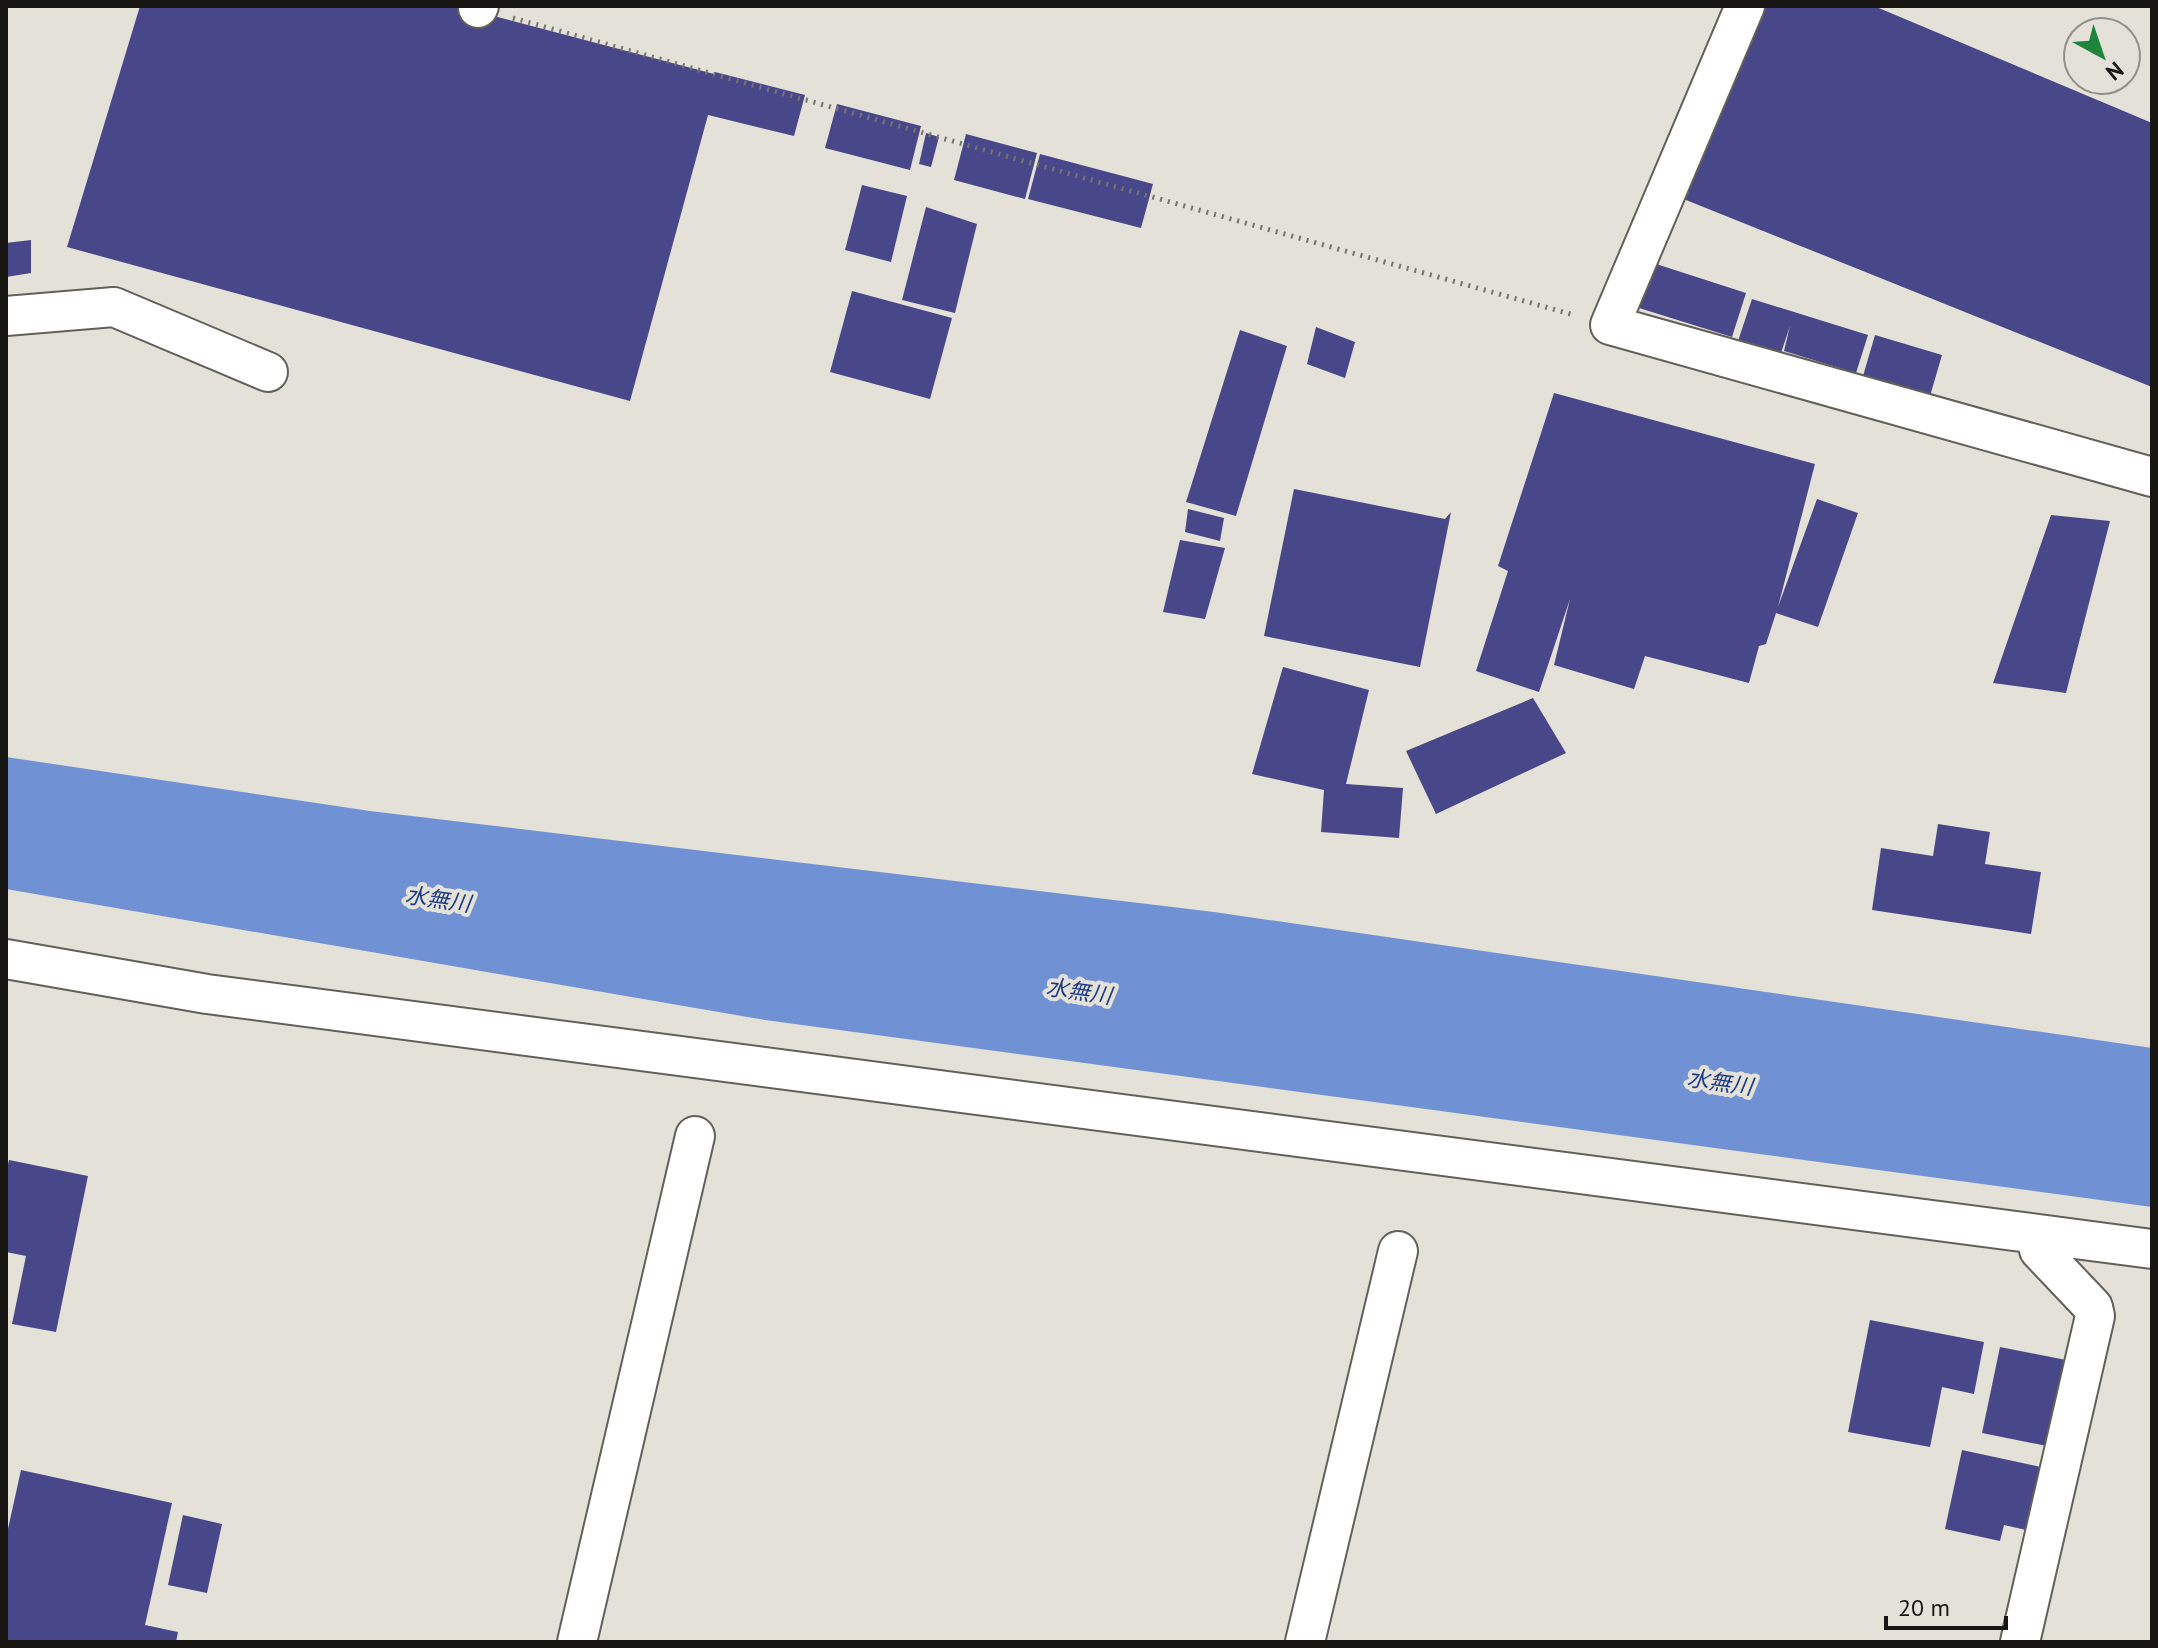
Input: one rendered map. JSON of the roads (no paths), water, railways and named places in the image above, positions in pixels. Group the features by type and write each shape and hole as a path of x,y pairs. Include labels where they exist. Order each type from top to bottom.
{"street":[{"path":"1745,6 1610,325 2152,477"},
{"path":"6,316 114,307 268,372"},
{"path":"6,959 223,996 2152,1249"},
{"path":"577,1642 695,1136"},
{"path":"2020,1642 2095,1316 2093,1307 2039,1250 2036,1234"},
{"path":"1305,1642 1398,1251"}],"water":[{"name":"水無川","path":"6,757 370,811 1214,912 2152,1048 2152,1207 765,1020 6,889"}]}
